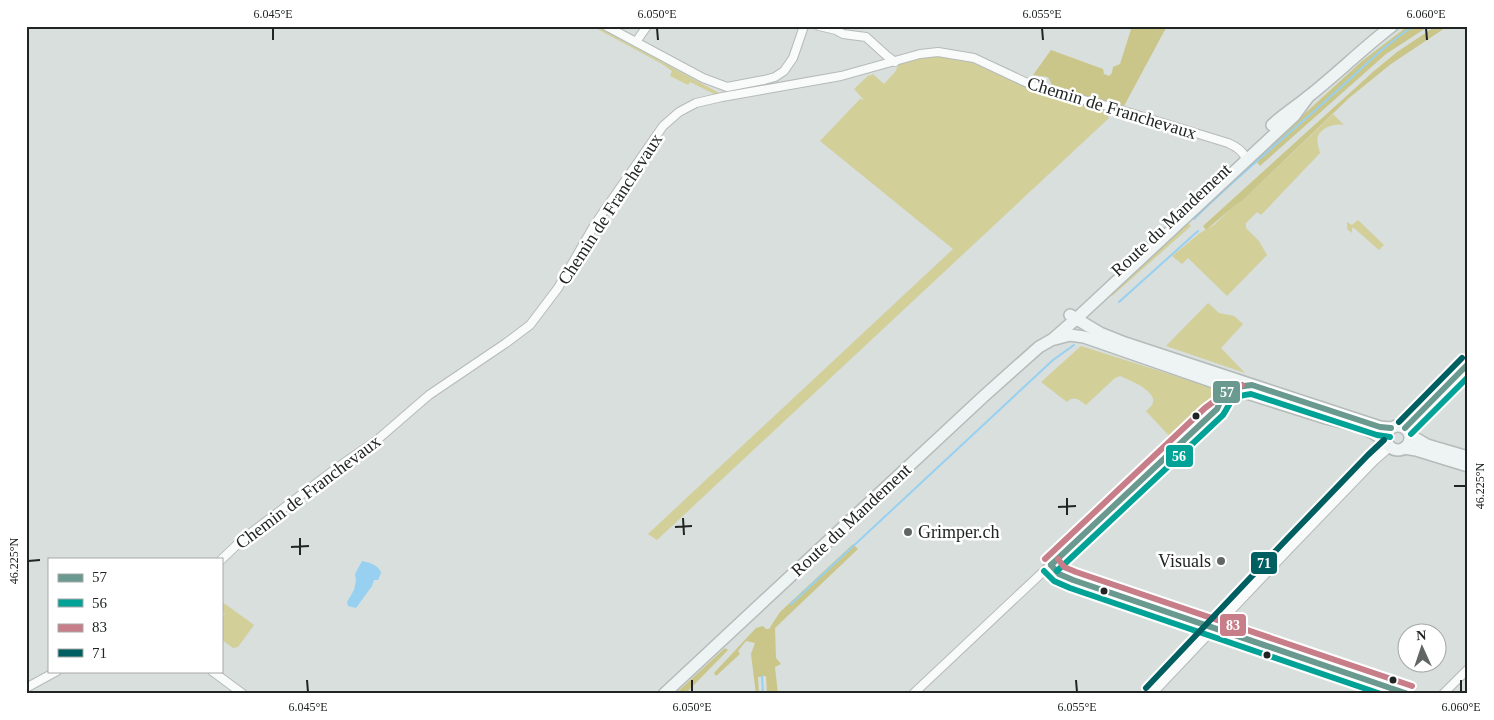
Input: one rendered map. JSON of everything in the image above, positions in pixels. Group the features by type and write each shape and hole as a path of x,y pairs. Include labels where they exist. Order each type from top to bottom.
{"main road":[{"name":"Route du Mandement","path":"1039,347 1048,334 1092,304 1244,157 1287,111 1308,97 1392,26"},
{"name":"Route du Mandement","path":"664,694 984,396 1039,347 1053,339 1244,157"},
{"path":"1090,326 1089,311 1092,304"},
{"path":"1072,319 1125,343 1326,418 1361,427 1374,433 1398,450 1404,448 1416,450 1468,466"},
{"path":"1072,319 1084,337"},
{"path":"1053,339 1067,335 1084,337 1231,388 1249,389 1380,427 1391,428"},
{"path":"1388,444 1387,432 1398,425 1427,445 1468,457"},
{"path":"1404,448 1409,442 1407,431"}],"street":[{"path":"606,26 708,81 730,87 775,77 784,72 793,58 804,26"},
{"path":"636,42 647,26"},
{"path":"819,26 836,30 843,34 866,37 895,62"},
{"name":"Chemin de Franchevaux","path":"222,559 244,538 377,440 429,395 506,344 530,325 558,288 595,224 654,138 667,121 679,112 696,104 710,99 841,76 933,52 968,57 1038,88 1111,107 1228,142 1236,147 1244,157"},
{"path":"1407,431 1468,364"},
{"path":"1217,409 1231,388"},
{"path":"913,694 1217,409 1249,389"},
{"path":"1152,694 1388,444"},
{"path":"1051,565 1059,574 1072,580 1410,694"},
{"path":"1443,694 1468,669"},
{"path":"26,688 55,672"},
{"path":"213,672 243,694"}],"shaded area":[{"path":"592,26 596,26 721,94 716,95 690,82 688,85 670,76 672,71 662,64"},
{"path":"1132,26 1167,26 1124,106 1054,89 1048,77 1033,75 1051,50 1103,69 1104,74 1109,76 1112,73 1113,67 1120,64"},
{"path":"1408,26 1429,26 1386,54 1260,166 1256,161 1263,152 1362,61"},
{"path":"1436,26 1448,26 1391,64 1349,98 1240,203 1206,230 1203,226 1374,71 1397,52"},
{"path":"929,55 971,62 1030,89 1104,109 1109,118 657,540 648,534 953,249 820,141 860,99 864,100 854,89 869,75 873,74 884,84 895,72 899,64"},
{"path":"1333,114 1344,125 1333,125 1322,130 1317,138 1320,153 1261,215 1257,212 1246,223 1246,228 1259,241 1267,255 1227,296 1188,258 1182,264 1172,256 1200,233 1214,225 1239,201 1240,203"},
{"path":"1358,220 1384,245 1379,250 1354,228 1352,228 1352,233 1347,229 1347,222 1352,225"},
{"path":"1187,222 1191,226 1112,296 1110,294"},
{"path":"1208,303 1219,313 1234,316 1243,324 1221,348 1245,373 1166,346"},
{"path":"1081,346 1213,388 1216,394 1215,402 1173,440 1146,411 1152,405 1153,399 1151,394 1146,389 1120,376 1115,378 1086,405 1074,399 1067,402 1041,382"},
{"path":"853,544 858,549 775,628 776,658 781,664 775,667 778,694 767,694 766,676 758,677 759,694 756,694 751,654 755,643 746,641 738,651 740,654 716,676 714,673 756,628 763,626 769,629 780,612"},
{"path":"222,602 254,625 238,647 233,648 222,640 222,617 225,614 222,612"},
{"path":"725,648 728,650 685,694 675,694"}],"water":[{"path":"362,561 376,566 381,573 378,580 374,580 372,586 356,608 348,606 347,602 354,590 355,574"}],"waterway":[{"path":"1194,219 1381,51 1414,26"},
{"path":"1119,302 1198,231"},
{"path":"791,604 1053,360 1074,345"},
{"path":"762,676 763,694"}],"transit line":[{"name":"71","path":"1399,422 1462,358"},
{"name":"57","path":"1405,428 1468,364"},
{"name":"56","path":"1411,434 1468,377"},
{"name":"83","path":"1045,559 1205,408 1224,394 1242,385"},
{"name":"57","path":"1051,565 1217,409 1223,396 1234,388 1252,385 1380,427 1391,428"},
{"name":"56","path":"1057,571 1223,415 1235,397 1251,394 1377,435 1390,437"},
{"name":"71","path":"1146,688 1384,440"},
{"name":"83","path":"1058,559 1064,567 1076,572 1412,686"},
{"name":"57","path":"1051,565 1059,574 1073,580 1408,694"},
{"name":"56","path":"1044,571 1054,581 1070,588 1381,694"}],"place":[{"name":"Grimper.ch","path":"908,532"},
{"name":"Visuals","path":"1221,561"}]}
